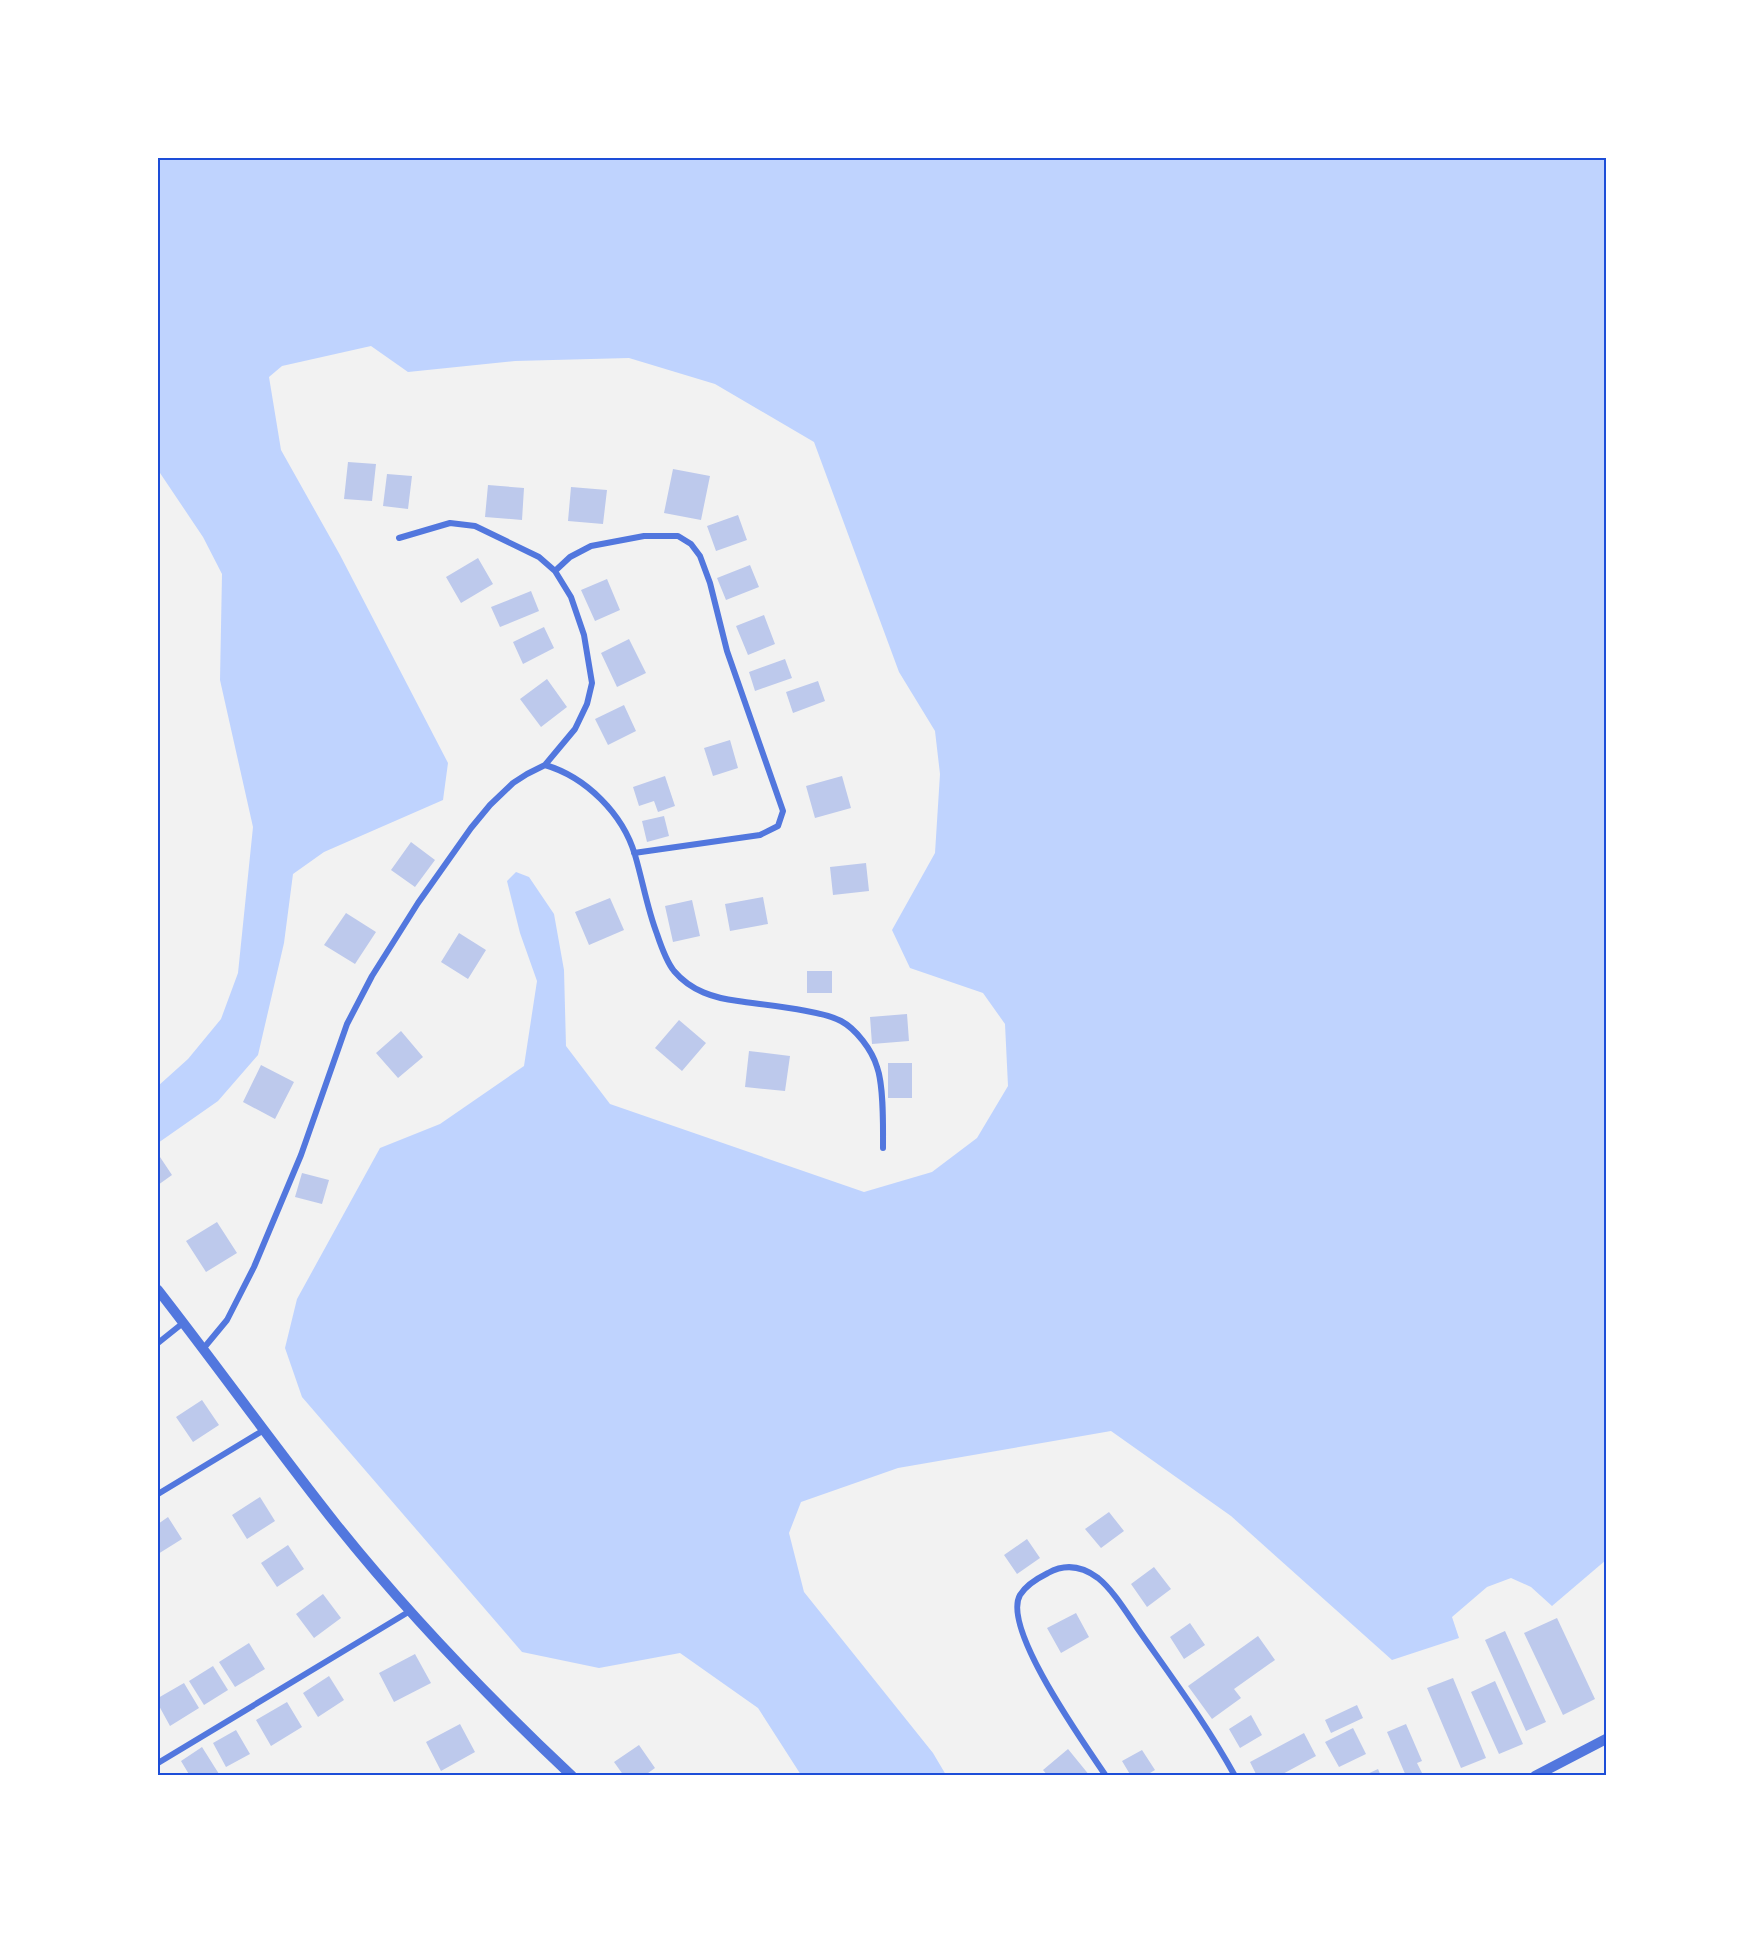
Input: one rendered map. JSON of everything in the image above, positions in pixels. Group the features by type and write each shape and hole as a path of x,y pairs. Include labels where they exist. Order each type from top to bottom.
{"street":[{"path":"203,1349 227,1320 254,1267 301,1155 348,1024 372,976 424,894 471,828 490,805 513,783 546,765 575,729 587,704 592,683 584,635 571,597 555,571 539,557 475,526 450,523 399,538"},
{"path":"555,571 570,557 591,546 644,536 678,536 691,544 700,556 710,583 727,651 783,811 778,826 760,835 634,853"},
{"path":"546,765 564,771 587,785 624,830 634,853 650,917 663,951 673,970 690,986 718,998 823,1015 840,1021 853,1030 871,1053 878,1068 883,1148"},
{"path":"158,1290 337,1525 410,1611 473,1680 566,1774"},
{"path":"158,1343 183,1323"},
{"path":"158,1494 264,1430"},
{"path":"1106,1776 1060,1707 1024,1636 1017,1616 1019,1596 1036,1579 1058,1568 1075,1566 1098,1578 1210,1732 1235,1776"},
{"path":"158,1763 410,1611"},
{"path":"1535,1776 1606,1740"}],"water":[{"path":"158,158 1606,158 1606,1560 1552,1606 1531,1587 1511,1578 1487,1587 1452,1617 1459,1638 1392,1660 1231,1516 1111,1431 898,1468 801,1502 789,1533 804,1592 933,1753 946,1775 801,1775 758,1708 680,1653 599,1668 522,1652 302,1397 285,1348 297,1299 380,1148 440,1124 524,1066 537,981 520,933 507,881 516,872 529,877 554,914 564,970 566,1046 610,1104 864,1192 932,1172 977,1138 1008,1086 1005,1024 983,993 910,968 892,930 935,853 940,774 935,731 899,672 814,442 715,384 629,358 515,361 408,372 371,346 282,366 269,377 281,450 340,555 448,763 443,800 324,852 293,874 284,943 258,1055 218,1101 158,1143 158,1086 188,1059 221,1019 238,973 253,827 220,680 222,574 203,537 158,470"}],"building":[{"path":"348,462 376,464 372,501 344,499"},
{"path":"673,469 710,476 701,520 664,513"},
{"path":"387,474 412,476 408,509 383,506"},
{"path":"488,485 524,488 522,520 485,517"},
{"path":"571,487 607,490 603,524 568,521"},
{"path":"738,515 747,540 716,551 707,526"},
{"path":"478,558 493,584 461,603 446,577"},
{"path":"750,565 759,587 726,600 717,578"},
{"path":"607,579 620,610 595,621 581,590"},
{"path":"531,591 539,611 500,627 491,607"},
{"path":"764,615 775,644 748,655 736,626"},
{"path":"544,627 554,648 523,664 513,642"},
{"path":"629,639 646,673 617,687 601,653"},
{"path":"785,659 792,678 755,691 749,672"},
{"path":"547,679 567,707 541,727 520,699"},
{"path":"818,681 825,701 793,713 786,692"},
{"path":"624,705 636,731 608,745 595,719"},
{"path":"730,740 738,768 713,776 704,748"},
{"path":"665,776 675,806 658,812 654,801 639,806 633,787"},
{"path":"842,776 851,808 815,818 806,786"},
{"path":"664,816 669,836 647,842 642,821"},
{"path":"411,842 435,860 415,887 391,870"},
{"path":"866,863 869,891 833,895 830,867"},
{"path":"763,897 768,924 730,931 725,904"},
{"path":"610,898 624,930 589,945 575,912"},
{"path":"692,900 700,936 673,942 665,906"},
{"path":"346,913 376,932 355,964 324,945"},
{"path":"459,933 486,950 468,979 441,962"},
{"path":"807,971 832,971 832,993 807,993"},
{"path":"907,1014 909,1041 872,1044 870,1017"},
{"path":"679,1020 706,1043 682,1071 655,1048"},
{"path":"401,1031 423,1057 398,1078 376,1053"},
{"path":"749,1051 790,1056 785,1091 745,1087"},
{"path":"888,1063 912,1063 912,1098 888,1098"},
{"path":"261,1065 294,1082 275,1119 243,1102"},
{"path":"158,1154 172,1175 158,1185"},
{"path":"302,1173 329,1180 322,1204 295,1197"},
{"path":"217,1222 237,1253 206,1272 186,1241"},
{"path":"202,1400 219,1425 193,1442 176,1417"},
{"path":"260,1497 275,1521 247,1539 232,1515"},
{"path":"1109,1512 1124,1531 1101,1548 1085,1529"},
{"path":"168,1517 182,1539 158,1554 158,1524"},
{"path":"1027,1539 1040,1558 1017,1574 1004,1555"},
{"path":"288,1545 304,1569 277,1587 261,1563"},
{"path":"1154,1567 1171,1589 1147,1607 1131,1584"},
{"path":"323,1594 341,1618 314,1638 296,1614"},
{"path":"1076,1613 1089,1637 1061,1653 1047,1628"},
{"path":"1557,1618 1595,1699 1563,1715 1524,1633"},
{"path":"1190,1623 1205,1645 1184,1659 1170,1637"},
{"path":"1505,1631 1546,1722 1526,1731 1485,1640"},
{"path":"1258,1636 1275,1660 1234,1689 1241,1698 1212,1719 1188,1686"},
{"path":"249,1643 265,1669 235,1687 219,1662"},
{"path":"415,1654 431,1683 394,1702 379,1673"},
{"path":"213,1666 228,1690 204,1705 189,1681"},
{"path":"329,1676 344,1700 318,1717 303,1693"},
{"path":"1453,1678 1486,1758 1461,1768 1427,1688"},
{"path":"1495,1681 1523,1744 1499,1754 1471,1692"},
{"path":"184,1683 199,1708 170,1726 158,1704 158,1698"},
{"path":"287,1702 302,1727 271,1746 256,1720"},
{"path":"1357,1705 1363,1718 1331,1733 1325,1720"},
{"path":"1251,1715 1262,1735 1240,1748 1229,1729"},
{"path":"460,1724 475,1752 441,1771 426,1742"},
{"path":"1406,1724 1422,1761 1417,1763 1422,1773 1416,1776 1406,1776 1387,1732"},
{"path":"1353,1728 1366,1754 1339,1767 1325,1742"},
{"path":"236,1730 250,1754 226,1767 213,1743"},
{"path":"1304,1733 1316,1756 1279,1776 1257,1776 1250,1762"},
{"path":"639,1745 655,1768 644,1776 624,1776 614,1762"},
{"path":"202,1747 219,1774 218,1776 190,1776 181,1761"},
{"path":"1068,1749 1090,1776 1048,1776 1043,1770"},
{"path":"1142,1750 1155,1770 1145,1776 1131,1776 1122,1761"},
{"path":"1378,1769 1381,1776 1363,1776"}]}
